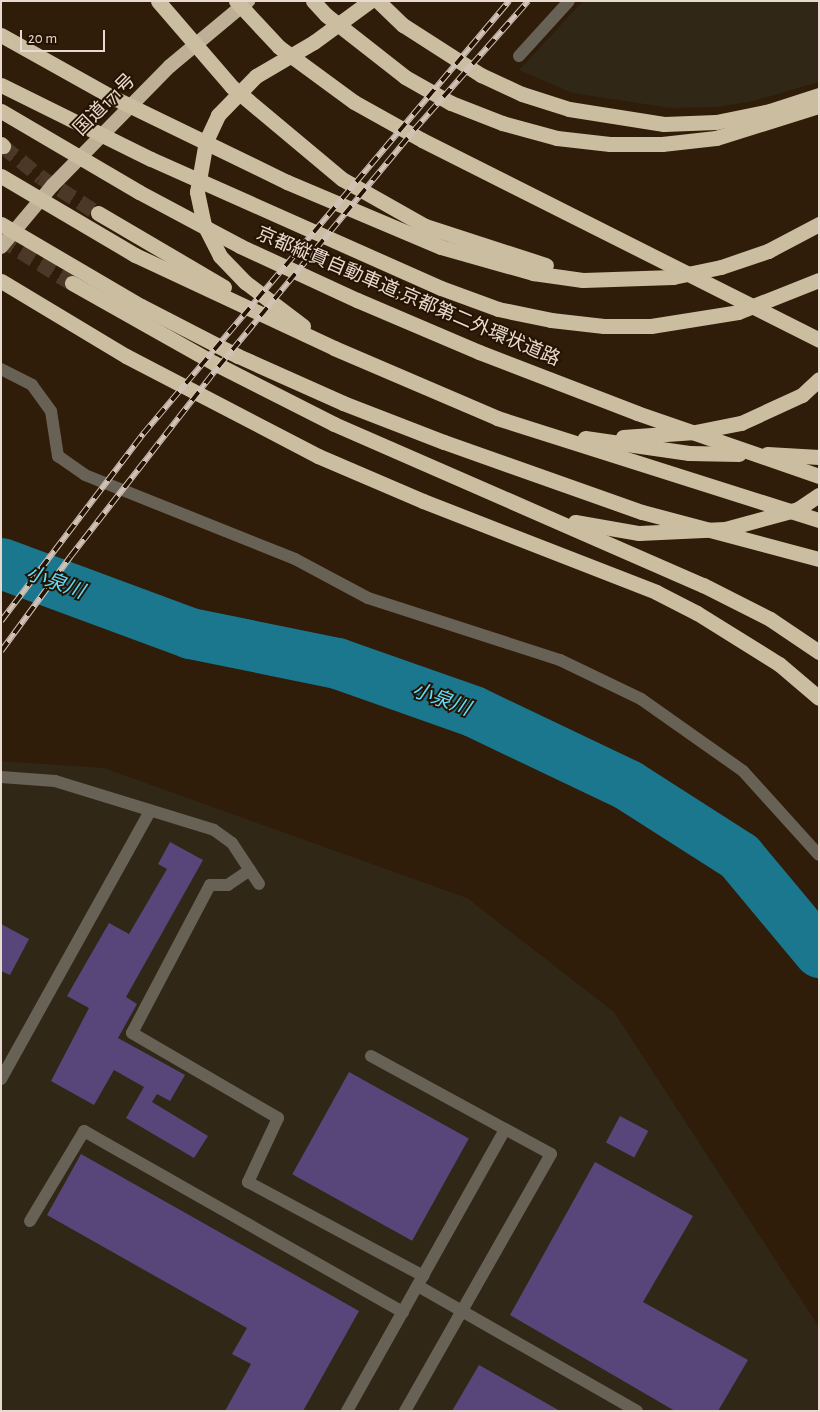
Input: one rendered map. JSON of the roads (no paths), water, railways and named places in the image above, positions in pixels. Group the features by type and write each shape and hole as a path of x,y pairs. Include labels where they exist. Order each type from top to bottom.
{"highway":[{"path":"158,1 232,87 307,152 382,204 425,226 532,262 634,281"},
{"path":"236,1 279,47 354,102 430,145 819,340"},
{"name":"国道171号","path":"1,247 52,186 170,66 248,1"},
{"path":"313,1 326,15 405,77 451,103 502,123 557,138 610,144 689,141 743,130 819,106"},
{"path":"350,362 245,282 220,256 204,226 197,192 206,141 218,115 256,76 314,42 370,1"},
{"path":"378,1 411,30 481,75 568,109 664,124 716,122 770,111 819,95"},
{"path":"1,35 112,97 287,182 441,247 533,273 583,280 634,281 673,277 721,267 768,251 819,224"},
{"path":"1,85 151,159 441,288 498,309 586,324 652,326 738,312 819,280"},
{"name":"京都縦貫自動車道;京都第二外環状道路","path":"1,111 139,192 232,242 356,300 479,352 627,409 819,476"},
{"path":"1,176 135,255 334,348 497,418 819,520"},
{"path":"98,213 350,362 474,416 591,440 690,453 819,457"},
{"path":"1,224 142,306 238,356 343,403 444,442 642,512 819,559"},
{"path":"1,281 126,356 318,456 423,501 628,580 689,609 740,637 819,698"},
{"path":"72,283 214,362 334,424 703,585 770,619 819,652"},
{"path":"591,440 695,432 741,423 802,395 819,379"},
{"path":"530,510 586,525 639,533 725,529 798,509 819,495"}],"street":[{"path":"519,56 569,1"},
{"path":"1,369 32,386 51,411 58,456 85,475 295,559 368,598 560,660 641,700 743,771 819,855"},
{"path":"1,777 54,782 214,830 232,843 259,884"},
{"path":"1,1079 150,811"},
{"path":"250,870 228,886 210,885 132,1033 278,1118 248,1182 420,1281 464,1311 637,1411"},
{"path":"371,1056 551,1154 464,1311 404,1411"},
{"path":"347,1411 505,1129"},
{"path":"30,1221 84,1131 403,1312"}],"waterway":[{"name":"小泉川","path":"1,563 190,633 337,663 473,711 628,785 739,856 819,952"}],"tunnel":[{"path":"3,146 41,177 98,213"},
{"path":"1,239 72,283"}],"railway":[{"path":"1,621 143,434 509,1"},
{"path":"1,651 70,557 218,367 414,130 528,1"}]}
